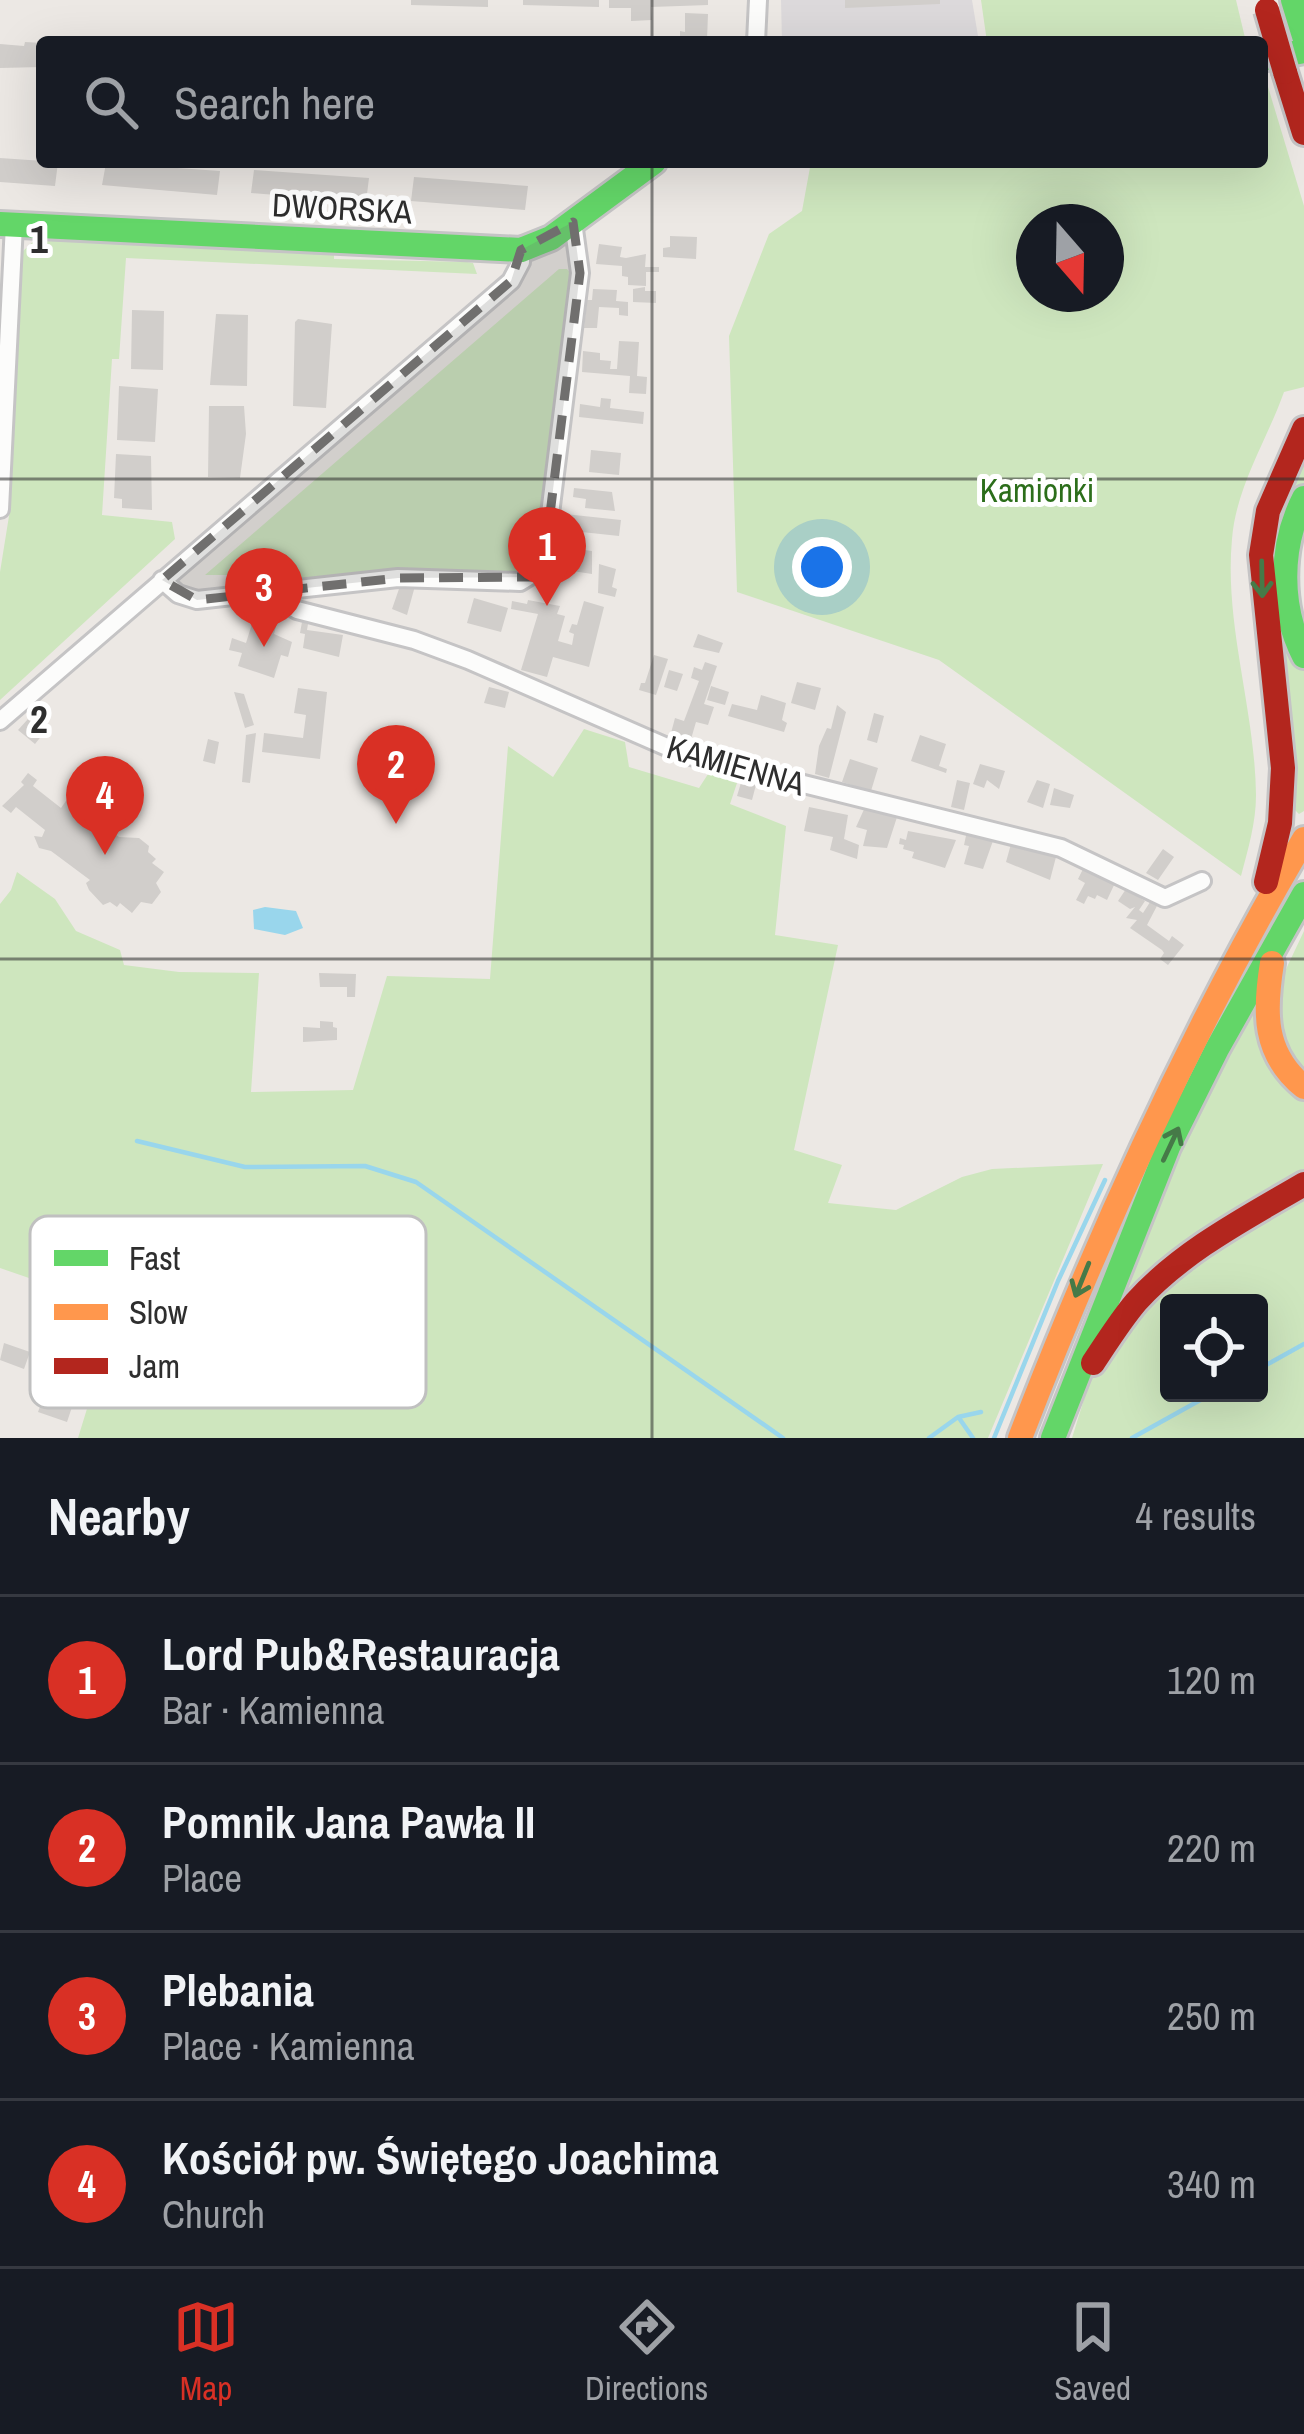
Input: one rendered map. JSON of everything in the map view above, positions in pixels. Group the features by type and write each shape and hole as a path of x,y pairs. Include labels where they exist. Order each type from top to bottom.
{"main road":[{"path":"1293,0 1304,36"},
{"path":"1266,5 1304,134"},
{"path":"1268,58 1304,51"},
{"path":"521,250 551,238 646,168"},
{"name":"DWORSKA","path":"7,224 521,250"},
{"path":"1251,926 1279,839 1284,782 1262,592 1262,544 1272,502 1304,429"},
{"path":"1304,498 1290,529 1287,606 1293,636 1304,656"},
{"path":"1021,1438 1117,1194 1170,1080 1251,926 1304,839"},
{"path":"1052,1438 1168,1148 1304,894"},
{"path":"1279,936 1266,995 1267,1028 1279,1063 1304,1087"},
{"path":"1067,1401 1128,1312 1162,1278 1208,1242 1304,1184"}],"street":[{"path":"756,36 758,0"},
{"path":"162,580 178,594 197,600 398,578 520,582 538,571 546,546 580,273 573,222"},
{"path":"0,509 7,224"},
{"path":"0,721 511,281 519,268 521,250"},
{"name":"KAMIENNA","path":"281,592 282,601 297,610 414,640 468,660 683,754 1061,848 1165,898 1202,881"}],"highlighted area":[{"path":"573,222 580,273 546,546 531,577 398,578 197,600 162,580 511,281 521,250"}],"shaded area":[{"path":"781,0 972,0 978,36 782,36"}],"green space":[{"path":"981,0 1236,0 1245,36 986,36"},
{"name":"Kamionki","path":"1268,87 1304,206 1304,387 1284,392 1246,482 1232,539 1232,603 1256,795 1241,876 939,660 737,592 729,336 769,234 802,211 810,168 1268,168"},
{"path":"35,240 334,254 334,259 467,262 473,263 477,274 126,258 119,359 112,359 102,515 172,522 175,539 0,700 0,572 9,516 22,252"},
{"path":"559,269 573,276 533,564 508,575 237,590 231,575 205,575"},
{"path":"1304,450 1304,488 1282,630 1304,668 1304,811 1299,814 1294,809 1271,603 1273,534"},
{"path":"584,729 625,742 629,767 699,788 710,771 738,780 730,804 786,826 775,935 838,945 794,1150 842,1165 828,1203 896,1210 962,1177 992,1169 1103,1164 988,1438 78,1438 87,1408 426,1408 426,1216 30,1216 30,1278 0,1268 0,904 17,872 55,899 76,931 120,950 124,965 179,972 259,973 251,1092 353,1090 387,976 490,979 508,746 553,777"},
{"path":"1304,931 1304,1438 1072,1438 1108,1322 1176,1155 1246,1013 1269,1005"}],"water":[{"path":"253,910 296,911 303,928 285,935 254,929"}],"building":[{"path":"411,0 488,0 488,7 411,5"},
{"path":"523,0 599,0 599,7 523,5"},
{"path":"609,0 708,0 708,5 651,7 652,20 631,21 631,8 609,8"},
{"path":"845,0 940,0 940,4 845,8"},
{"path":"685,13 708,14 707,36 680,36 680,31 685,32"},
{"path":"36,43 36,67 0,68 0,44"},
{"path":"0,158 36,160 36,168 57,168 55,186 0,182"},
{"path":"105,168 220,171 217,195 102,185"},
{"path":"254,170 369,178 366,202 251,193"},
{"path":"414,177 528,186 525,210 411,201"},
{"path":"670,236 697,237 696,259 663,257"},
{"path":"599,244 622,247 620,257 646,254 645,267 659,267 659,272 646,272 646,286 628,285 622,266 596,264"},
{"path":"645,287 645,291 656,291 656,303 633,302 633,289"},
{"path":"593,289 617,290 616,301 628,302 628,316 619,315 619,308 599,307 597,328 584,328"},
{"path":"132,310 164,311 163,370 131,369"},
{"path":"216,314 248,315 247,386 210,385"},
{"path":"298,319 332,324 326,408 293,406"},
{"path":"619,341 639,342 637,376 647,377 646,394 629,393 630,376 582,372 583,351 600,353 600,360 611,361 610,369 617,369"},
{"path":"119,386 158,389 155,442 117,440"},
{"path":"601,398 611,399 610,408 644,412 643,424 579,417 580,404 600,407"},
{"path":"209,406 244,406 240,478 208,477"},
{"path":"591,450 621,453 619,475 589,472"},
{"path":"116,454 151,456 152,510 122,508 122,499 114,498"},
{"path":"574,488 612,492 615,511 585,508 586,499 573,497"},
{"path":"565,514 621,520 619,536 563,530"},
{"path":"563,547 592,551 592,574 559,569"},
{"path":"599,564 616,569 615,597 598,593"},
{"path":"400,586 415,586 407,615 392,609"},
{"path":"474,598 508,608 501,632 467,623"},
{"path":"528,600 560,606 557,614 565,616 558,641 572,645 574,634 569,632 572,624 577,625 584,601 604,607 589,667 553,657 547,677 521,670 538,614 511,609 512,601 527,604"},
{"path":"255,614 279,615 274,634 292,642 288,657 281,655 274,678 238,666 242,653 229,650 232,638 246,643"},
{"path":"302,622 308,624 307,630 343,635 339,657 303,648"},
{"path":"698,634 723,643 719,653 693,647"},
{"path":"654,655 668,659 656,695 639,690"},
{"path":"705,662 717,666 704,704 714,707 708,725 696,722 691,739 671,733 675,718 684,721 699,681 691,678 694,667 702,670"},
{"path":"669,670 683,674 677,691 664,687"},
{"path":"797,682 821,688 815,710 791,703"},
{"path":"711,686 729,692 725,705 707,700"},
{"path":"489,687 509,692 505,708 484,703"},
{"path":"298,688 327,692 320,759 262,752 264,733 303,738 306,715 294,713"},
{"path":"234,692 244,694 254,725 245,728"},
{"path":"761,695 786,703 784,732 728,716 732,704 757,710"},
{"path":"837,705 846,712 829,778 815,774 819,746 827,728 831,729"},
{"path":"874,713 884,716 877,743 867,740"},
{"path":"28,719 43,734 35,744 18,730"},
{"path":"256,733 250,783 242,782 246,735"},
{"path":"920,735 946,744 939,766 946,773 911,761"},
{"path":"208,739 219,742 215,764 203,761"},
{"path":"850,759 878,768 871,791 842,782"},
{"path":"980,764 1005,771 999,789 987,780 984,788 973,784"},
{"path":"28,773 37,780 33,786 61,808 68,798 78,798 83,810 119,837 139,838 149,846 148,852 156,859 152,863 164,872 156,883 161,892 152,904 141,902 132,913 120,903 117,907 110,902 103,905 89,890 86,883 90,880 51,851 39,848 34,836 42,837 45,830 16,807 11,813 2,806 24,785 21,782"},
{"path":"743,776 757,781 752,800 737,796"},
{"path":"957,780 970,783 964,810 951,807"},
{"path":"1037,780 1050,784 1043,808 1027,802"},
{"path":"1054,788 1074,795 1070,808 1050,805"},
{"path":"866,805 898,814 887,848 863,846 867,830 856,827"},
{"path":"809,807 848,815 844,839 859,845 857,859 830,850 833,837 804,831"},
{"path":"908,831 956,840 945,868 912,858 914,852 903,849 900,838 906,840"},
{"path":"967,831 994,838 983,869 964,864"},
{"path":"1011,844 1056,857 1050,880 1006,862"},
{"path":"1163,849 1174,857 1158,880 1146,873"},
{"path":"1084,867 1115,883 1107,900 1097,895 1095,899 1088,896 1084,904 1076,900 1085,883 1078,879"},
{"path":"1126,889 1145,901 1139,910 1143,913 1152,899 1158,904 1147,925 1169,941 1172,936 1184,945 1168,965 1160,959 1162,950 1130,928 1137,920 1126,918 1135,907 1118,901"},
{"path":"319,973 356,974 355,997 347,997 347,987 320,987"},
{"path":"320,1021 333,1022 337,1040 303,1042 303,1027 320,1028"},
{"path":"4,1343 30,1352 24,1369 0,1360"},
{"path":"40,1408 72,1408 67,1422 38,1412"}],"waterway":[{"path":"137,1141 245,1167 365,1166 416,1182 783,1438"},
{"path":"994,1438 1105,1180"},
{"path":"1268,1364 1304,1344"},
{"path":"1132,1438 1197,1402"},
{"path":"929,1438 958,1417 981,1412"},
{"path":"959,1418 973,1438"}],"traffic: fast":[{"path":"1293,0 1304,36"},
{"path":"1268,58 1304,51"},
{"path":"0,224 521,250 551,238 646,168"},
{"path":"1304,498 1290,536 1285,577 1290,618 1304,656"},
{"path":"1053,1438 1168,1147 1304,894"}],"traffic: slow":[{"path":"1020,1438 1150,1132 1223,984 1304,839"},
{"path":"1272,963 1270,1031 1281,1061 1304,1087"}],"traffic: jam":[{"path":"1267,10 1285,72"},
{"path":"1285,72 1304,133"},
{"path":"1266,882 1280,823 1283,768 1261,555 1268,511 1304,429"},
{"path":"1093,1363 1136,1302 1174,1267 1304,1184"}],"place":[{"name":"Lord Pub&Restauracja","path":"547,606"},
{"name":"Plebania","path":"264,647"},
{"name":"Pomnik Jana Pawła II","path":"396,824"},
{"name":"Kościół pw. Świętego Joachima","path":"105,855"}]}
